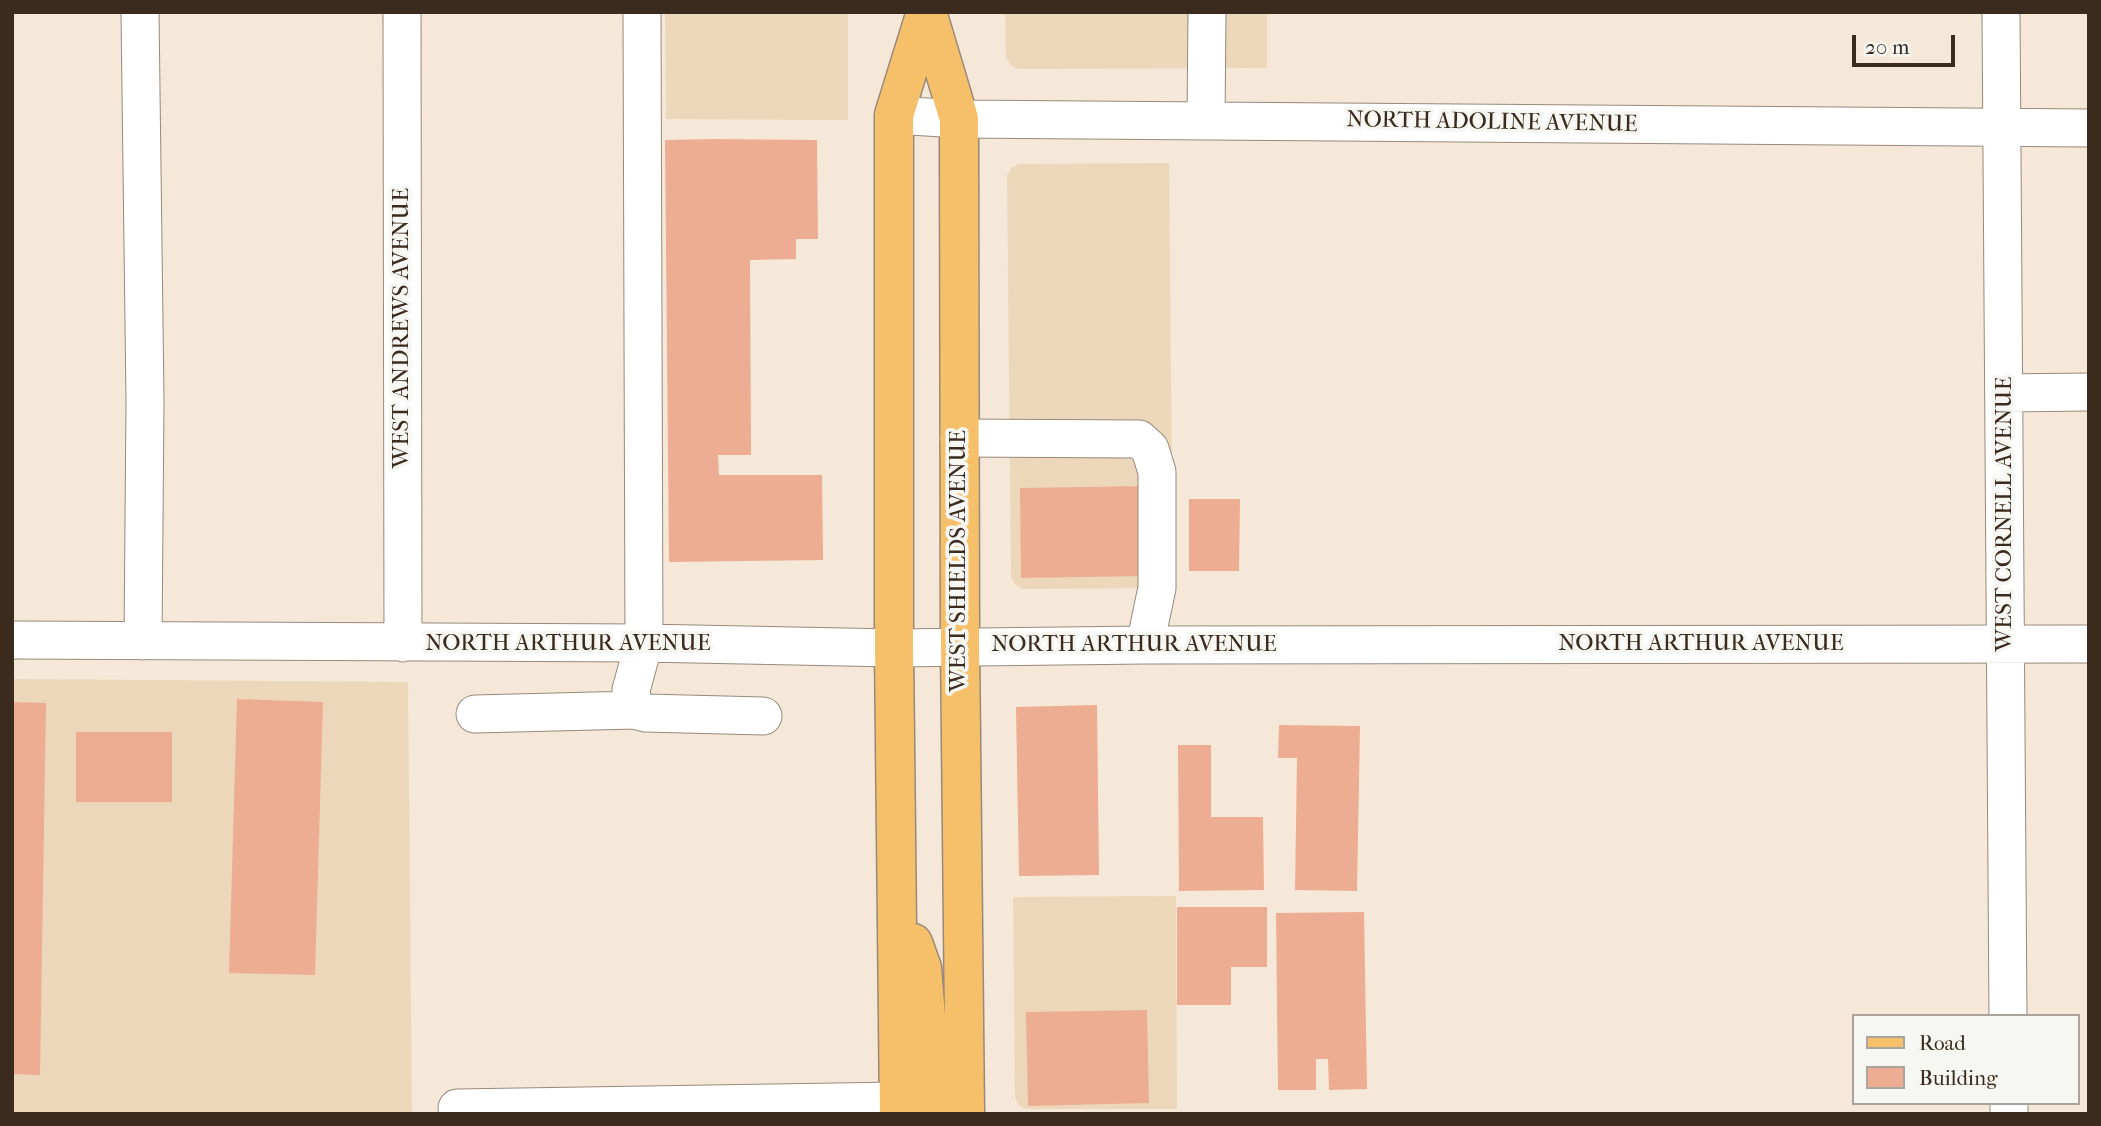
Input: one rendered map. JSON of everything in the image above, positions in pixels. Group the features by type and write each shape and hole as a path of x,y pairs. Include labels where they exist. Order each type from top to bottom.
{"main road":[{"name":"WEST SHIELDS AVENUE","path":"911,1110 896,899 894,115 926,12"},
{"name":"WEST SHIELDS AVENUE","path":"926,12 958,119 958,438 965,1114"}],"street":[{"path":"140,12 145,401 143,641"},
{"name":"WEST ANDREWS AVENUE","path":"402,12 403,643"},
{"path":"634,710 631,690 644,643 642,12"},
{"path":"1206,121 1207,12"},
{"name":"WEST CORNELL AVENUE","path":"2001,12 2008,1014"},
{"name":"NORTH ADOLINE AVENUE","path":"894,115 958,119 2089,128"},
{"path":"2004,393 2089,393"},
{"path":"958,438 1139,439 1150,449 1157,472 1157,588 1145,645"},
{"name":"NORTH ARTHUR AVENUE","path":"12,640 644,643 894,648 1145,645 2089,644"},
{"path":"475,714 634,710 646,713 763,716"},
{"path":"457,1108 911,1110"}],"shaded area":[{"path":"665,12 848,12 848,120 666,119"},
{"path":"1005,12 1267,12 1267,68 1019,69 1011,66 1006,57"},
{"path":"1169,163 1173,588 1023,589 1015,585 1011,577 1007,176 1011,168 1019,164"},
{"path":"12,679 408,682 412,1114 12,1114"},
{"path":"1176,896 1177,1109 1027,1109 1019,1106 1015,1097 1013,897"}],"building":[{"path":"665,140 817,140 818,239 796,239 796,259 750,260 751,455 718,455 719,475 822,475 823,560 669,562"},
{"path":"1146,486 1147,576 1021,578 1020,488"},
{"path":"1189,499 1240,499 1239,571 1189,571"},
{"path":"237,699 323,702 315,975 229,973"},
{"path":"12,702 46,703 40,1075 12,1074"},
{"path":"1097,705 1099,875 1019,876 1016,707"},
{"path":"1279,725 1360,726 1357,891 1295,890 1297,758 1278,758"},
{"path":"76,732 172,732 172,802 76,802"},
{"path":"1178,745 1211,745 1211,817 1263,817 1264,890 1179,891"},
{"path":"1177,907 1267,907 1267,967 1231,967 1231,1005 1177,1005"},
{"path":"1364,912 1367,1089 1329,1090 1328,1059 1316,1059 1316,1090 1278,1090 1276,913"},
{"path":"1147,1010 1149,1103 1028,1106 1026,1012"}]}
